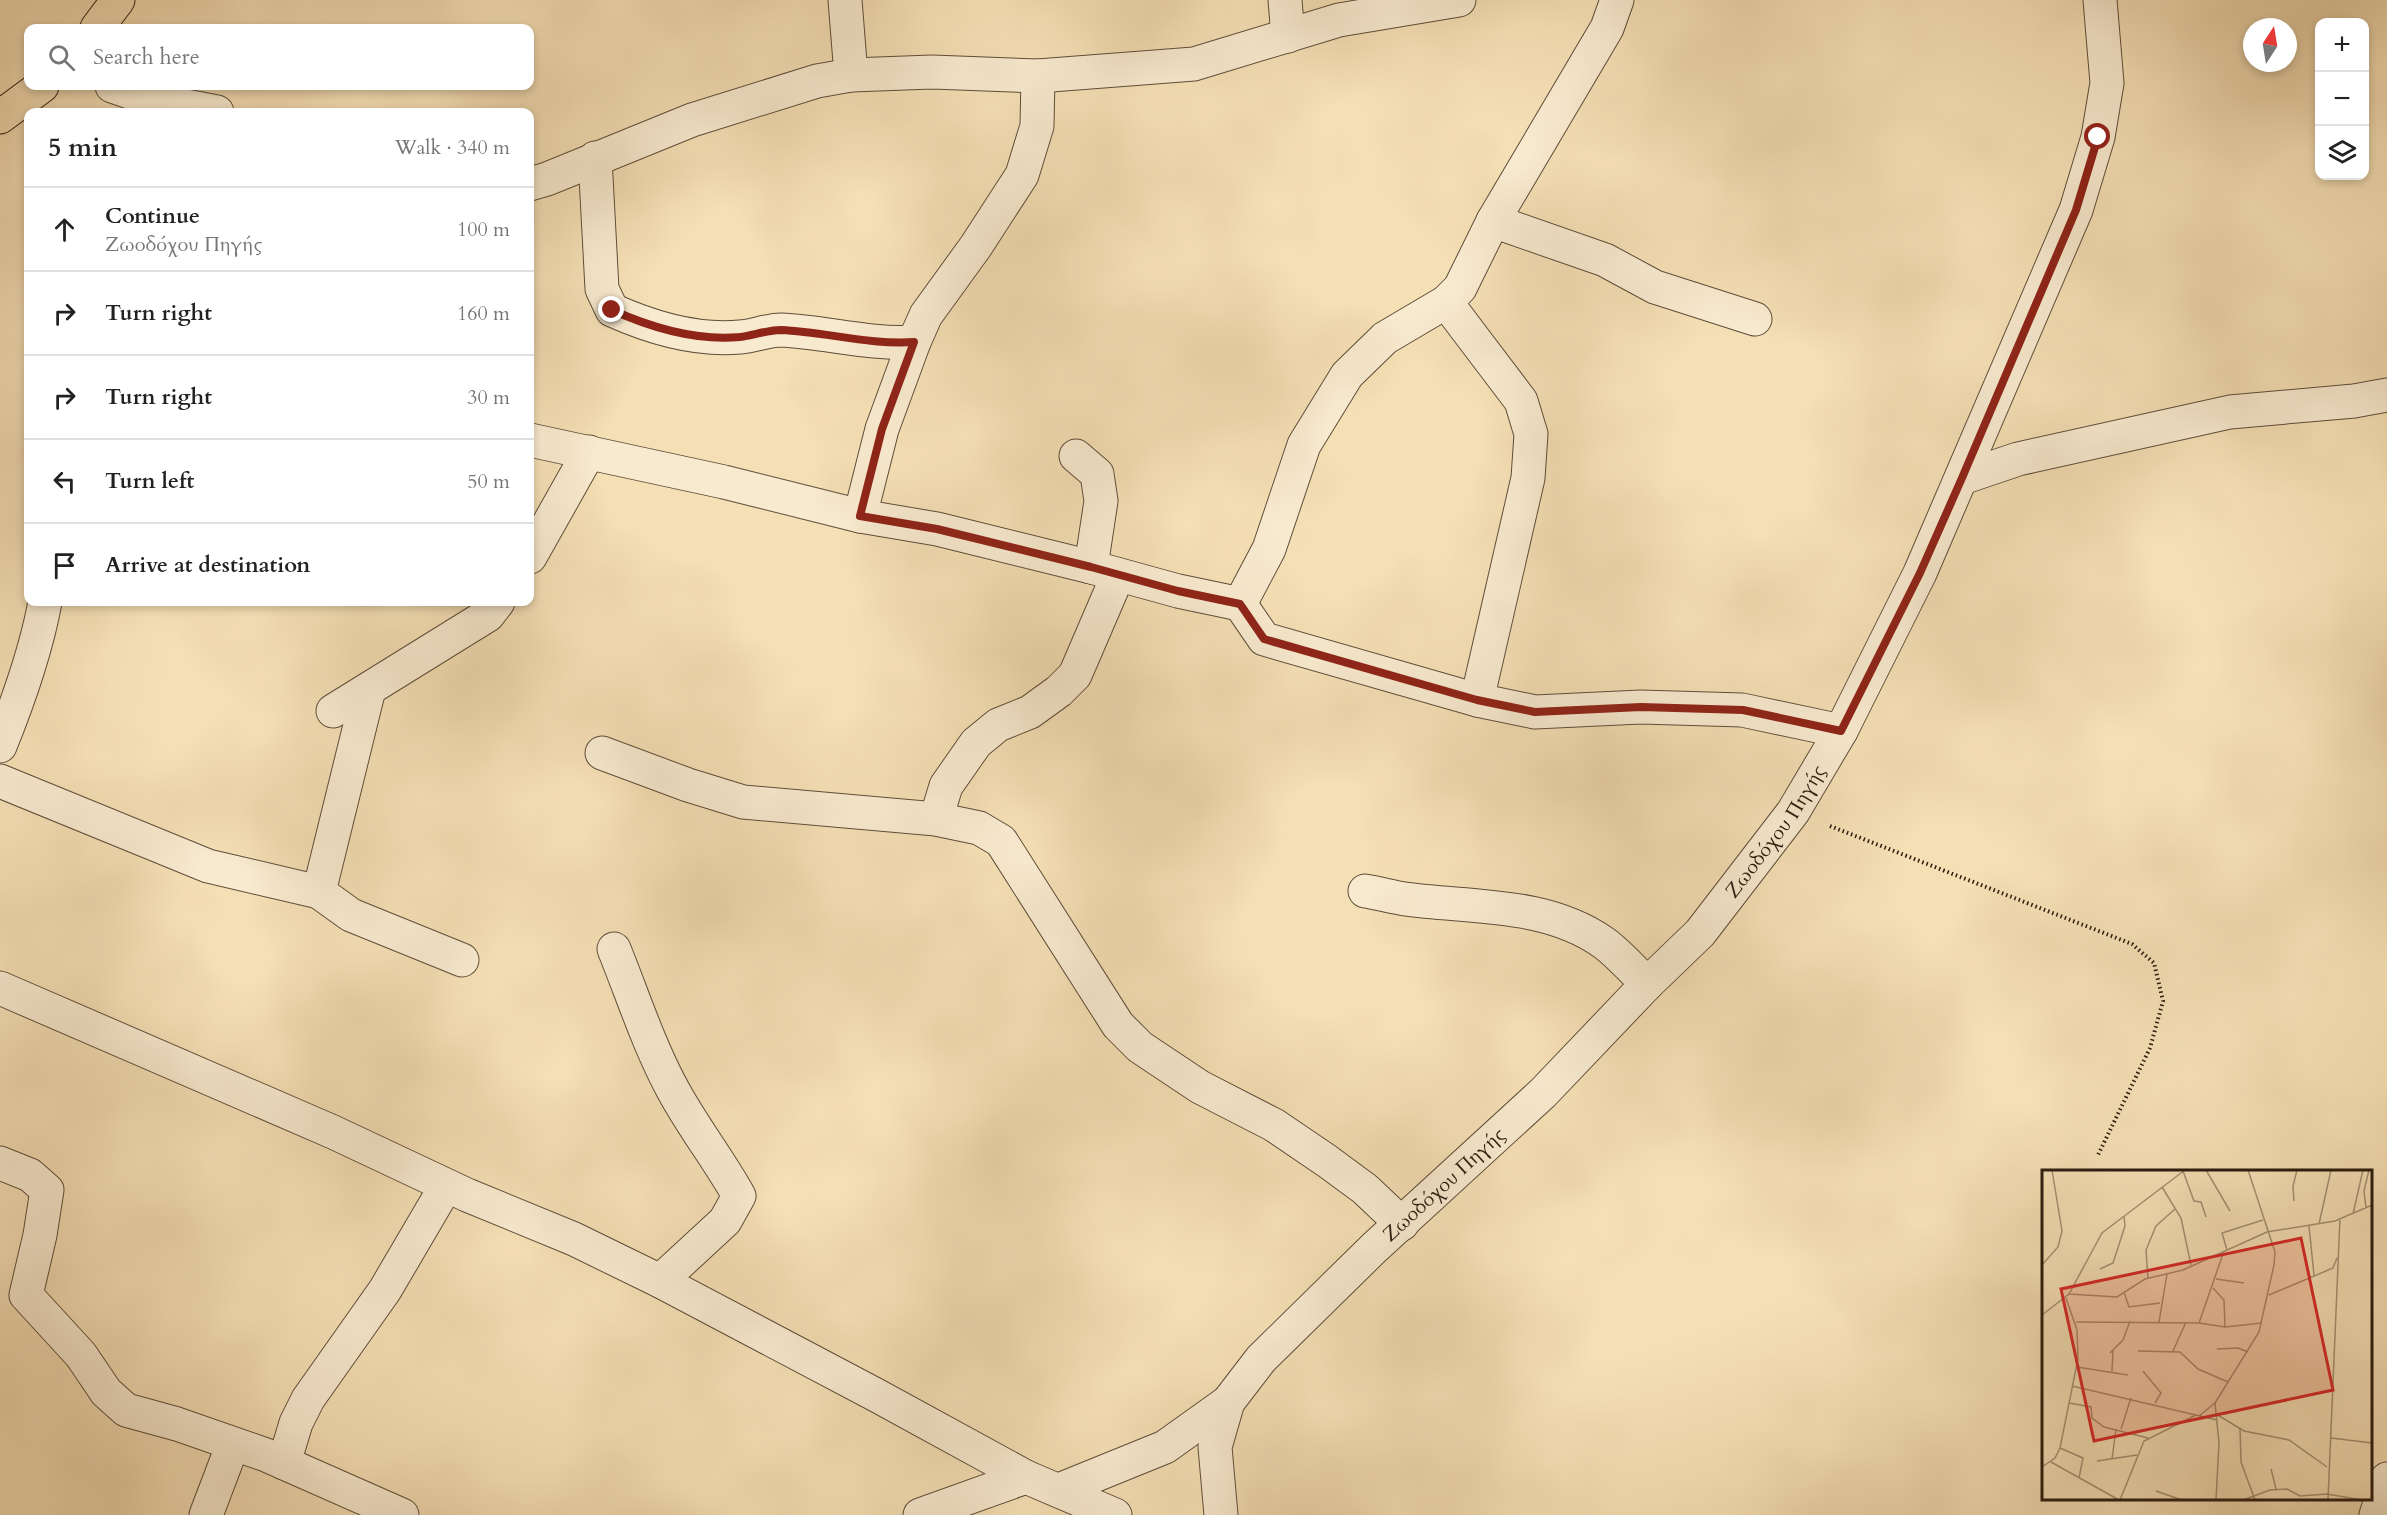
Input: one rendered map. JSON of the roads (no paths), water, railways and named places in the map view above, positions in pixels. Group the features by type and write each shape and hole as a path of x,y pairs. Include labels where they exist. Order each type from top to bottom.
{"main road":[{"path":"101,24 118,0"},
{"path":"0,117 34,98"}],"street":[{"path":"845,0 851,75"},
{"path":"1285,0 1288,36"},
{"path":"534,183 692,120 771,93 817,81 851,75 932,72 1038,76 1194,64 1339,20 1459,0"},
{"path":"1240,604 1269,549 1304,445 1347,375 1385,339 1446,303 1460,288 1493,221 1607,28 1617,0"},
{"name":"Ζωοδόχου Πηγής","path":"1222,1514 1215,1447 1228,1402 1262,1359 1374,1248 1543,1093 1647,984 1700,933 1793,812 1841,731 1920,573 2076,210 2098,137 2107,83 2100,0"},
{"path":"860,516 882,429 926,315 976,246 1022,175 1037,126 1038,76"},
{"path":"123,90 149,99 196,108"},
{"path":"595,158 602,290 612,310 638,322 694,337 740,337 780,330 888,344 914,342"},
{"path":"1493,221 1605,260 1656,286 1755,319"},
{"path":"1446,303 1521,401 1531,434 1528,478 1477,700"},
{"path":"1962,478 2018,459 2230,412 2354,401 2387,395"},
{"path":"534,441 860,516 937,529 1178,591 1240,604 1264,639 1477,700 1535,712 1641,707 1743,710 1841,731"},
{"path":"534,551 589,452"},
{"path":"936,819 946,786 976,743 998,725 1030,712 1059,691 1075,675 1105,571 1097,474 1076,456"},
{"path":"0,746 18,701 40,629 44,606"},
{"path":"333,711 488,615 495,606"},
{"path":"319,892 369,688"},
{"path":"602,753 688,785 743,801 936,819 979,828 1001,841 1118,1025 1140,1047 1200,1087 1274,1125 1365,1189 1402,1224"},
{"path":"0,781 208,866 319,892 351,915 462,960"},
{"path":"1365,891 1406,899 1454,902 1524,912 1559,920 1603,943 1647,984"},
{"path":"614,949 646,1031 672,1089 739,1196 725,1221 660,1281"},
{"path":"0,988 333,1132 446,1185 574,1239 660,1281 1026,1477 1115,1515"},
{"path":"0,1163 30,1174 47,1191 40,1235 26,1295 81,1354 106,1392 126,1410 177,1424 284,1463 402,1515"},
{"path":"284,1463 296,1423 308,1399 385,1290 446,1185"},
{"path":"1059,1490 1165,1447 1228,1402"},
{"path":"206,1515 233,1444"},
{"path":"920,1515 1026,1477"},
{"path":"2376,1515 2387,1479"}]}
